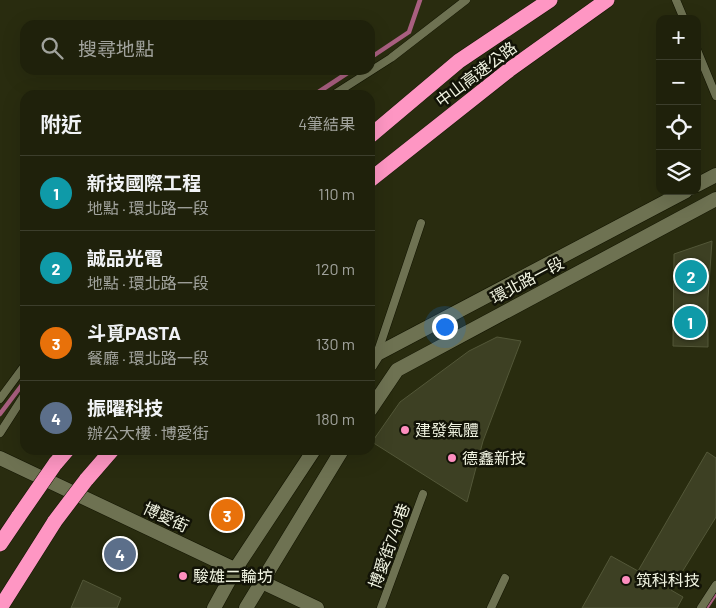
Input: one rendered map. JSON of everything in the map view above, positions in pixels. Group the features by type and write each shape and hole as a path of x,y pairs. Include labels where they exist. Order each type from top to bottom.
{"highway":[{"name":"中山高速公路","path":"375,132 459,61 550,0"},
{"name":"中山高速公路","path":"375,176 509,70 607,0"},
{"path":"0,544 63,455"},
{"path":"0,608 55,521 108,455"}],"street":[{"path":"701,183 716,175"},
{"name":"環北路一段","path":"375,358 679,195"},
{"name":"環北路一段","path":"375,403 397,370 716,199"},
{"path":"214,608 236,568 311,455"},
{"path":"246,608 339,455"},
{"name":"博愛街","path":"0,458 236,568 317,608"}],"lane":[{"path":"375,68 466,0"},
{"path":"676,0 682,15"},
{"path":"701,60 716,96"},
{"path":"341,90 364,75"},
{"path":"375,356 421,223"},
{"path":"0,399 20,372"},
{"path":"0,433 20,402"},
{"name":"博愛街740巷","path":"381,608 422,494"},
{"path":"491,608 505,578"},
{"path":"701,608 716,585"}],"building":[{"path":"712,241 708,298 708,347 673,346 674,254"},
{"path":"497,337 521,341 483,441 467,502 375,444 375,438 400,402 469,351"},
{"path":"707,452 716,458 716,517 671,590 683,597 677,608 582,608 611,556 638,571"},
{"path":"83,580 121,598 117,608 71,608"}],"waterway":[{"path":"375,55 409,32 420,0"},
{"path":"322,90 344,75"},
{"path":"0,414 20,388"},
{"path":"706,608 716,593"}],"place":[{"name":"誠品光電","path":"691,276"},
{"name":"新技國際工程","path":"690,322"},
{"name":"建發氣體","path":"405,430"},
{"name":"德鑫新技","path":"452,458"},
{"name":"斗覓PASTA","path":"227,515"},
{"name":"振曜科技","path":"120,554"},
{"name":"駿雄二輪坊","path":"183,576"},
{"name":"筑科科技","path":"626,580"}]}
